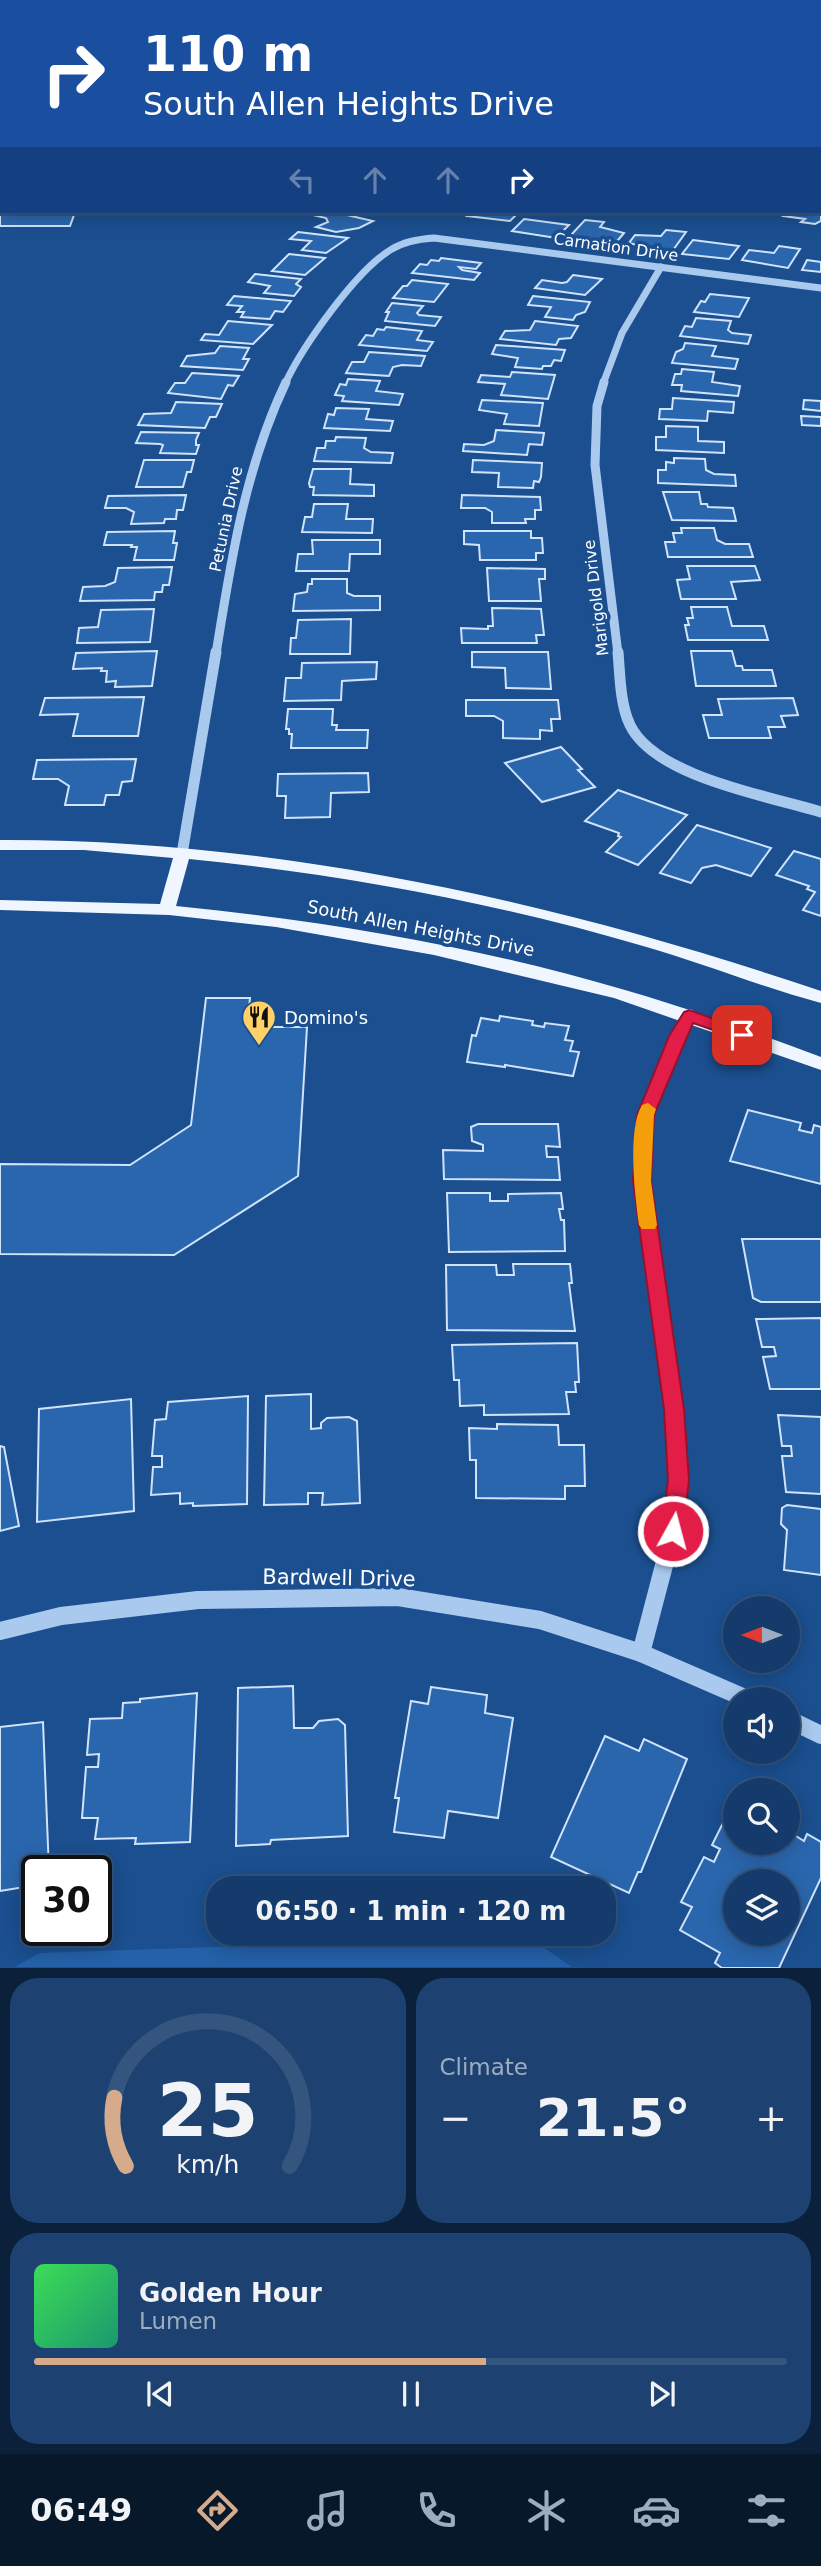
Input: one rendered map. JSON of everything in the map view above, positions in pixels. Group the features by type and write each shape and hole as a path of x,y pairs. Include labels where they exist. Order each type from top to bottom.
{"main road":[{"path":"0,845 109,846 300,867 403,883 554,916 674,948 821,997"},
{"path":"167,910 182,854"},
{"name":"South Allen Heights Drive","path":"0,905 167,910 340,930 485,959 593,986 689,1016 821,1064"}],"street":[{"name":"Carnation Drive","path":"407,240 434,238 821,288"},
{"name":"Petunia Drive","path":"182,854 237,524 263,433 288,378 325,322 371,265 393,247 407,240"},
{"name":"Marigold Drive","path":"661,267 622,333 609,362 597,406 596,464 625,713 632,732 648,749 672,762 707,776 821,812"},
{"path":"641,1653 673,1531 679,1480 674,1409 642,1181 645,1115 677,1036 689,1016"},
{"name":"Bardwell Drive","path":"0,1631 61,1616 198,1600 398,1597 540,1620 641,1653 723,1689"},
{"path":"800,1725 821,1735"}],"shaded area":[{"path":"241,1946 542,1946 572,1967 14,1967 40,1953"}],"building":[{"path":"0,214 74,215 70,226 0,226"},
{"path":"343,214 373,221 359,228 336,232 316,227 328,222 326,218 313,215"},
{"path":"469,214 517,214 510,221 467,216"},
{"path":"821,214 821,221 815,224 801,222 805,219 783,216"},
{"path":"524,219 569,225 556,238 512,231"},
{"path":"585,220 604,222 600,227 624,233 613,246 587,243 591,239 570,236"},
{"path":"666,230 686,232 671,253 647,250 648,248 629,243 635,235 661,236"},
{"path":"298,232 348,238 326,253 302,250 311,241 290,239"},
{"path":"693,240 739,246 729,259 682,254"},
{"path":"779,246 800,249 788,268 742,260 749,250 774,253"},
{"path":"289,254 325,258 305,275 272,271"},
{"path":"441,258 481,263 476,269 459,267 480,273 474,280 412,273 420,264 427,265 431,260 439,261"},
{"path":"807,260 821,262 821,272 802,270"},
{"path":"255,274 301,279 296,284 301,287 294,296 264,293 270,286 248,282"},
{"path":"573,275 602,279 585,295 535,288 542,280 562,283 567,282"},
{"path":"412,280 448,284 434,302 393,298"},
{"path":"710,294 749,298 739,317 694,312"},
{"path":"234,296 291,301 283,312 275,311 270,319 241,317 244,312 237,312 242,306 227,305"},
{"path":"533,296 590,302 585,312 576,315 573,320 545,317 551,307 528,305"},
{"path":"392,303 423,306 417,313 419,315 441,317 435,326 385,321 389,312 386,312"},
{"path":"696,318 731,321 728,330 732,333 751,335 748,344 680,336 685,326 692,327"},
{"path":"228,321 272,325 253,344 201,340 205,334 219,335"},
{"path":"535,321 578,326 571,338 559,339 556,345 500,339 505,331 530,330"},
{"path":"386,327 422,331 417,340 433,342 427,351 359,345 366,335 373,336 377,329 384,330"},
{"path":"685,343 716,346 712,356 738,359 735,369 672,363 676,352 683,349"},
{"path":"496,345 565,350 561,361 554,360 551,366 543,366 542,369 515,367 518,358 492,354"},
{"path":"220,346 249,348 243,359 249,359 243,370 181,366 187,356 215,353"},
{"path":"369,352 425,356 421,366 393,367 389,376 346,373 352,362 364,362"},
{"path":"682,369 714,372 712,382 740,386 738,396 681,391 682,385 672,385 675,374 681,374"},
{"path":"512,372 555,375 548,399 501,395 505,384 478,382 481,375 510,377"},
{"path":"192,373 239,376 233,386 228,385 221,399 168,393 175,383 185,383"},
{"path":"348,379 380,381 376,391 403,394 399,405 342,401 344,396 335,395 340,384 346,385"},
{"path":"673,398 734,402 733,413 708,411 707,421 659,419 660,409 672,409"},
{"path":"482,400 543,403 539,426 504,424 507,414 479,410"},
{"path":"804,400 821,401 821,411 803,409"},
{"path":"176,402 222,404 216,417 210,417 205,428 138,425 144,414 171,413"},
{"path":"336,408 369,409 366,419 393,421 390,431 324,428 328,414 334,415"},
{"path":"801,416 821,417 821,426 802,425"},
{"path":"666,426 698,427 698,441 724,442 724,453 656,450 656,437 666,437"},
{"path":"496,430 544,433 542,445 529,444 527,455 463,451 464,444 484,445 494,441"},
{"path":"141,432 199,433 196,445 199,445 196,454 160,453 163,445 136,443"},
{"path":"336,437 366,438 364,448 371,452 393,453 391,463 314,461 317,448 325,448 326,441 335,441"},
{"path":"674,458 705,459 706,470 714,474 735,475 736,486 658,483 658,470 666,470 666,462 674,463"},
{"path":"144,460 194,460 183,487 136,487"},
{"path":"473,460 542,463 541,477 539,482 534,481 533,488 498,487 499,473 472,472"},
{"path":"313,469 351,469 350,484 374,485 374,496 313,495 314,487 310,487 309,483"},
{"path":"663,492 699,492 701,504 707,504 708,507 733,508 736,521 672,520"},
{"path":"186,495 183,510 177,510 176,519 165,519 164,523 131,524 134,512 126,508 105,508 108,496"},
{"path":"462,495 540,497 541,510 535,510 535,519 525,519 526,523 492,523 492,512 485,508 461,508"},
{"path":"314,504 348,504 346,519 373,519 372,533 302,532 305,517 312,517"},
{"path":"681,528 714,528 717,540 725,544 749,544 753,557 668,557 665,542 675,542 673,533 682,533"},
{"path":"175,531 173,543 177,543 174,560 134,560 137,547 104,545 107,532"},
{"path":"464,531 531,531 531,538 542,538 543,553 536,553 536,560 480,560 479,545 464,544"},
{"path":"312,540 380,540 380,554 350,554 349,571 296,571 298,554 313,554"},
{"path":"687,566 755,566 760,580 731,582 736,599 681,599 677,580 690,579"},
{"path":"172,567 169,585 163,585 162,592 155,592 154,600 80,601 83,587 105,586 115,582 118,568"},
{"path":"487,568 545,569 545,579 539,579 541,601 489,601"},
{"path":"312,579 347,579 347,593 354,596 380,596 380,610 293,611 295,594 307,592"},
{"path":"691,607 727,607 732,626 764,626 768,640 688,640 685,625 689,625 687,618 693,618"},
{"path":"492,608 541,609 544,635 536,635 537,643 462,643 461,628 488,629 488,626 493,626"},
{"path":"154,609 150,642 77,643 79,628 98,627 101,610"},
{"path":"351,619 350,654 290,654 291,638 296,638 298,620"},
{"path":"157,651 152,686 115,687 116,681 106,682 107,671 101,671 102,668 73,669 76,653"},
{"path":"691,651 732,651 736,666 742,666 743,670 772,670 776,686 696,686"},
{"path":"472,652 548,652 551,689 506,688 505,668 472,667"},
{"path":"377,662 376,679 342,681 341,700 284,701 286,678 301,678 302,663"},
{"path":"144,697 138,736 73,736 78,714 40,715 45,698"},
{"path":"793,698 798,715 781,716 785,727 768,727 771,738 709,738 703,715 722,715 718,699"},
{"path":"466,700 558,700 560,719 551,719 552,731 540,730 540,739 503,738 503,721 494,716 466,716"},
{"path":"288,709 333,709 332,725 337,725 336,730 368,730 367,748 291,748 292,734 286,729"},
{"path":"561,747 595,787 542,802 505,763"},
{"path":"136,759 132,781 122,782 119,795 106,795 104,805 65,805 69,786 58,779 33,779 37,760"},
{"path":"368,773 369,792 331,793 330,817 285,818 286,796 277,796 278,774"},
{"path":"618,790 687,815 638,865 606,852 621,837 618,836 619,833 585,821"},
{"path":"697,825 771,848 751,876 716,865 702,868 691,883 660,873"},
{"path":"794,851 821,859 821,916 803,910 815,892 807,889 809,886 776,875"},
{"path":"206,998 250,998 247,1027 307,1027 298,1176 174,1255 0,1254 0,1164 130,1165 191,1125"},
{"path":"500,1016 533,1021 532,1025 544,1027 545,1023 569,1026 565,1040 573,1041 570,1051 579,1052 573,1076 467,1062 472,1035 476,1036 481,1018 499,1021"},
{"path":"748,1110 801,1123 799,1130 812,1133 814,1125 821,1127 821,1184 730,1161"},
{"path":"478,1124 558,1124 560,1147 546,1146 547,1157 558,1157 560,1180 444,1179 443,1150 483,1151 483,1145 472,1141 471,1127"},
{"path":"447,1193 490,1193 490,1201 508,1201 508,1194 561,1193 563,1209 559,1209 561,1220 564,1220 565,1251 449,1252"},
{"path":"742,1239 821,1239 821,1302 761,1302 753,1298"},
{"path":"513,1264 570,1264 572,1283 569,1283 575,1331 447,1330 446,1265 496,1265 497,1275 514,1275"},
{"path":"821,1318 821,1389 770,1389 763,1357 776,1356 774,1347 762,1347 756,1319"},
{"path":"577,1343 579,1382 575,1382 576,1392 566,1392 569,1414 484,1415 484,1405 460,1406 459,1380 454,1380 452,1345"},
{"path":"311,1394 311,1429 321,1428 321,1423 327,1418 349,1417 357,1421 360,1503 322,1505 323,1493 308,1493 308,1504 264,1505 266,1396"},
{"path":"248,1396 247,1504 193,1506 193,1503 180,1504 180,1493 151,1495 153,1467 162,1467 162,1456 152,1456 155,1420 166,1419 168,1402"},
{"path":"131,1399 134,1511 37,1522 39,1409"},
{"path":"778,1415 821,1417 821,1494 786,1492 782,1456 792,1456 791,1446 782,1446"},
{"path":"497,1424 558,1425 559,1445 584,1445 585,1486 565,1486 565,1499 476,1498 476,1460 470,1460 469,1428 497,1429"},
{"path":"0,1446 4,1447 19,1526 0,1531"},
{"path":"787,1505 821,1509 821,1575 784,1570 787,1530 781,1524 782,1508"},
{"path":"293,1686 294,1728 313,1728 319,1721 338,1719 345,1725 348,1836 271,1840 270,1844 236,1846 238,1688"},
{"path":"431,1687 487,1695 485,1713 513,1718 498,1818 448,1811 444,1838 394,1832 399,1798 395,1798 411,1701 428,1704"},
{"path":"197,1693 190,1842 135,1844 136,1838 95,1839 98,1818 82,1818 86,1767 98,1767 99,1754 87,1755 90,1719 122,1718 123,1703"},
{"path":"43,1722 48,1855 21,1855 21,1888 0,1891 0,1727"},
{"path":"605,1736 639,1751 644,1739 687,1759 641,1872 638,1872 629,1893 616,1887 616,1876 592,1876 551,1857"},
{"path":"723,1823 723,1855 800,1855 800,1838 804,1841 807,1834 821,1842 821,1878 800,1923 800,1869 723,1869 723,1946 789,1946 779,1968 722,1968 715,1963 720,1953 680,1930 692,1907 681,1902 704,1857 714,1862 720,1849 712,1845"}],"slow traffic":[{"path":"648,1109 645,1115 642,1181 648,1225"}],"place":[{"name":"Domino's","path":"259,1047"}],"route":[{"path":"673,1531 679,1480 674,1409 642,1181 645,1115 677,1036 689,1016 742,1035"}]}
